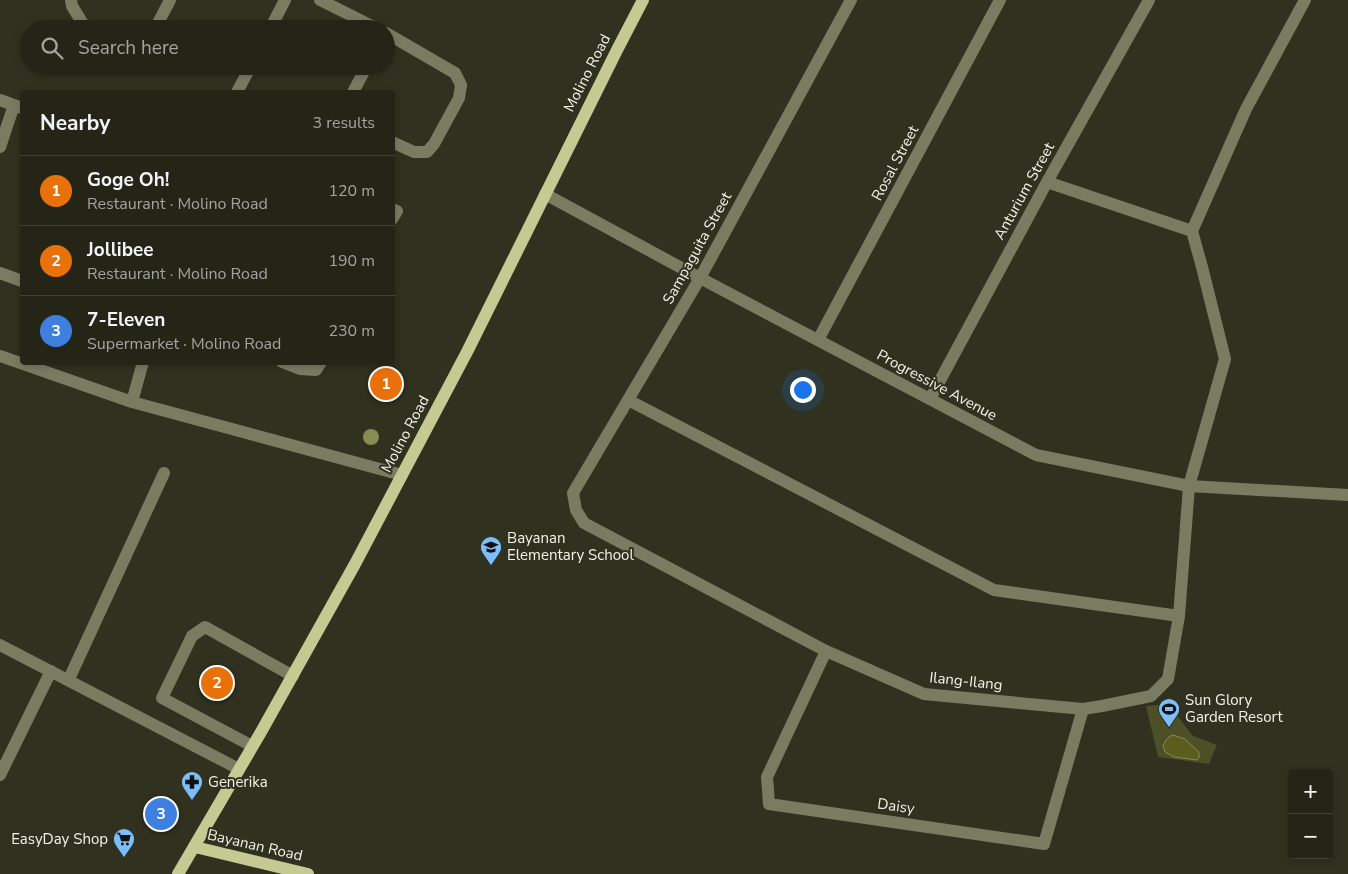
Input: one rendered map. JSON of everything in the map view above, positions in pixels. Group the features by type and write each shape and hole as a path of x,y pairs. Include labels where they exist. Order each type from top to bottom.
{"main road":[{"name":"Molino Road","path":"178,874 356,564 468,350 643,0"},
{"name":"Bayanan Road","path":"195,847 308,874"}],"street":[{"path":"71,0 72,6 81,20"},
{"path":"160,20 170,0"},
{"path":"275,20 285,0"},
{"path":"320,0 360,20"},
{"name":"Sampaguita Street","path":"576,510 573,493 700,278 851,0"},
{"name":"Rosal Street","path":"818,340 1000,0"},
{"name":"Anturium Street","path":"930,399 1047,182 1149,0"},
{"path":"1047,182 1192,231 1246,109 1305,0"},
{"path":"395,38 456,73 461,85 459,98 434,144 427,152 414,152 395,143"},
{"path":"238,90 246,75"},
{"path":"354,90 362,75"},
{"path":"0,100 18,107 0,147"},
{"name":"Progressive Avenue","path":"545,194 1036,455 1189,486 1348,496"},
{"name":"Ilang-Ilang","path":"576,510 584,523 826,651 924,694 1083,709 1151,696 1168,679 1179,616 1189,486 1225,359 1192,231"},
{"path":"0,273 20,280"},
{"path":"0,356 20,363"},
{"path":"26,365 132,402 402,475"},
{"path":"132,402 142,365"},
{"path":"290,365 300,369 318,366"},
{"path":"628,400 994,590 1179,616"},
{"path":"69,680 164,473"},
{"path":"252,746 162,698 192,636 205,627 293,676"},
{"path":"0,645 239,769"},
{"name":"Daisy","path":"826,651 767,777 769,804 1044,844 1083,709"},
{"path":"0,775 51,671"}],"green space":[{"name":"Sun Glory Garden Resort","path":"1168,704 1193,736 1217,745 1209,764 1158,757 1146,706"}],"shaded area":[{"path":"1173,735 1185,739 1199,752 1199,758 1197,760 1174,757 1165,752 1163,746 1167,739"}],"place":[{"name":"Goge Oh!","path":"386,384"},
{"name":"Bayanan Elementary School","path":"491,566"},
{"name":"Jollibee","path":"217,683"},
{"name":"Sun Glory Garden Resort","path":"1169,728"},
{"name":"Generika","path":"192,801"},
{"name":"7-Eleven","path":"161,814"},
{"name":"EasyDay Shop","path":"124,858"}]}
